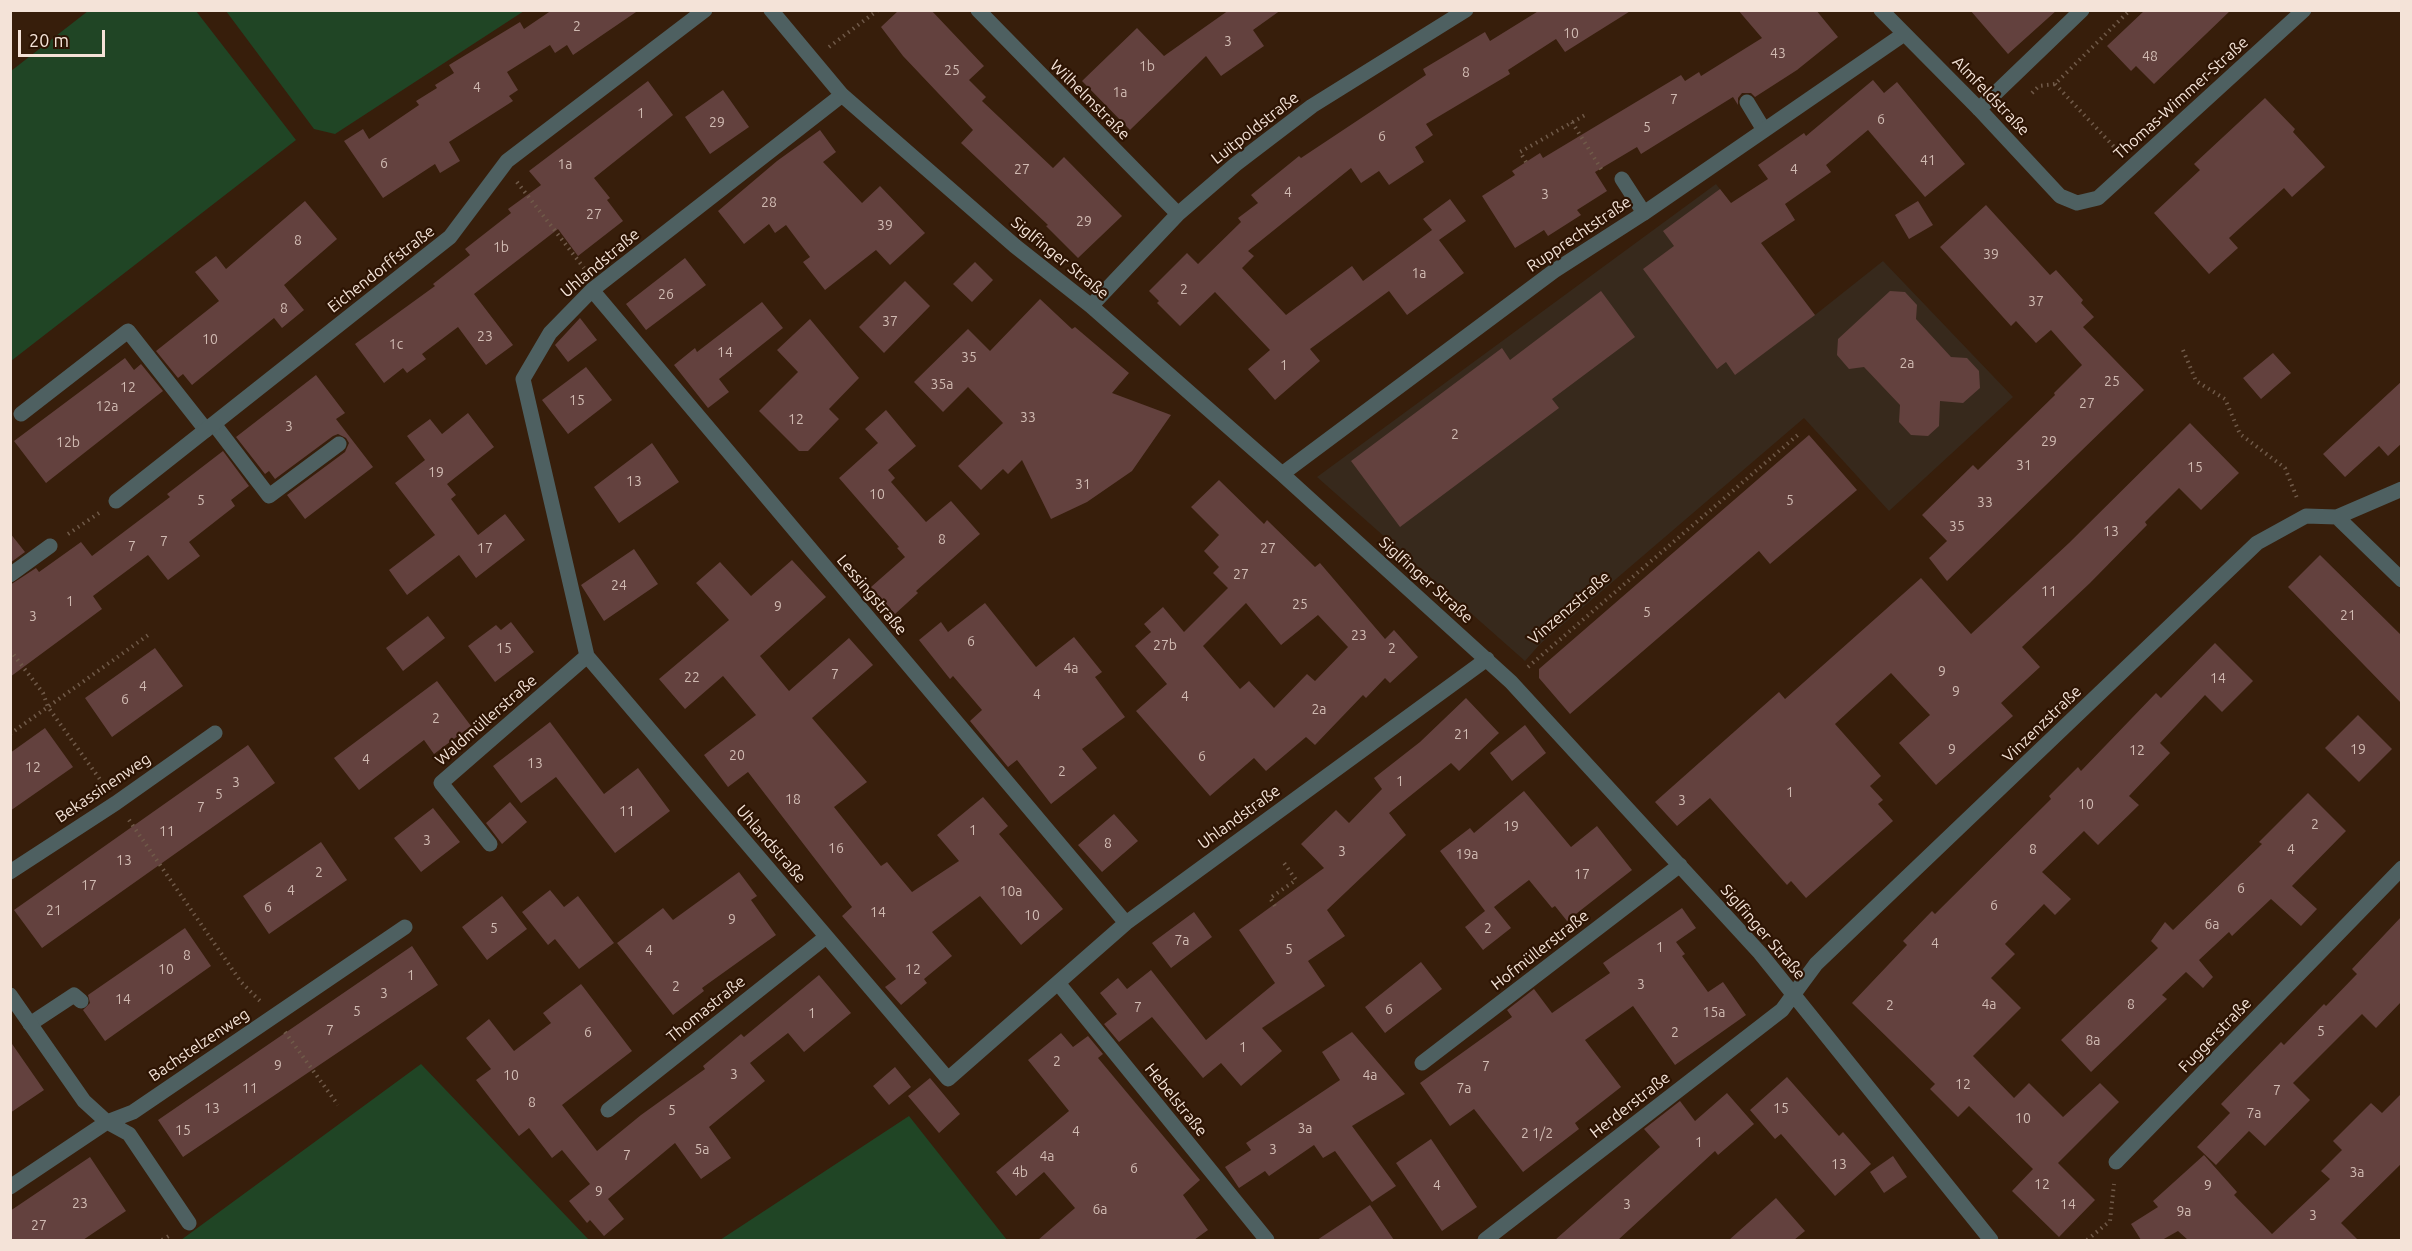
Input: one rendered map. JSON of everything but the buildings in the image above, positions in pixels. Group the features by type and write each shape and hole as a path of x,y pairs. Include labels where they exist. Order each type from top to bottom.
{"street":[{"name":"Eichendorffstraße","path":"116,501 450,237 507,161 705,10"},
{"name":"Siglfinger Straße","path":"771,10 842,95 1015,246 1091,306 1487,659 1760,953 1991,1240"},
{"name":"Wilhelmstraße","path":"978,10 1178,214"},
{"name":"Luitpoldstraße","path":"1091,306 1178,214 1236,164 1312,106 1466,10"},
{"name":"Almfeldstraße","path":"1881,10 1999,130 2060,196 2077,203"},
{"path":"1978,109 2082,10"},
{"name":"Thomas-Wimmer-Straße","path":"2077,203 2098,198 2304,10"},
{"name":"Rupprechtstraße","path":"1282,474 1554,272 1644,213 1904,34"},
{"name":"Uhlandstraße","path":"842,95 595,287 550,333 523,379 587,656 948,1079 1126,923 1487,659"},
{"path":"1747,102 1764,130"},
{"path":"1622,179 1644,213"},
{"name":"Lessingstraße","path":"595,287 1126,923"},
{"path":"21,414 128,331 269,496 339,444"},
{"path":"2306,516 2337,517 2402,489"},
{"name":"Vinzenzstraße","path":"1794,995 1816,964 2257,543 2306,516"},
{"path":"2337,517 2402,580"},
{"path":"10,575 50,546"},
{"name":"Waldmüllerstraße","path":"490,844 441,783 587,656"},
{"name":"Bekassinenweg","path":"10,872 116,803 215,733"},
{"name":"Hofmüllerstraße","path":"1422,1063 1680,865"},
{"name":"Fuggerstraße","path":"2116,1162 2402,868"},
{"name":"Bachstelzenweg","path":"10,1187 107,1122 133,1112 405,927"},
{"name":"Thomastraße","path":"609,1110 826,936"},
{"name":"Hebelstraße","path":"1058,983 1267,1240"},
{"path":"10,995 15,1011 30,1024 84,1101 107,1122 129,1134 189,1223"},
{"path":"30,1024 74,995 81,1001"},
{"name":"Herderstraße","path":"1485,1240 1782,1010 1794,995"}],"path":[{"path":"823,51 878,10"},
{"path":"2030,94 2039,86 2055,84 2130,10"},
{"path":"2055,84 2119,152"},
{"path":"1526,162 1520,152 1585,115"},
{"path":"503,167 595,287"},
{"path":"2183,350 2196,381 2225,399 2240,434 2285,468 2306,516"},
{"name":"Vinzenzstraße","path":"1526,669 1800,433"},
{"path":"50,546 116,501"},
{"path":"10,734 151,633"},
{"path":"10,650 43,693 48,707 241,982 274,1016 338,1105"},
{"path":"1275,906 1270,898 1296,879 1282,860"},
{"path":"2087,1240 2110,1221 2116,1162"}],"shaded area":[{"path":"1716,184 1815,315 1883,261 2013,397 1889,511 1804,418 1540,644 1525,661 1317,477"}],"green space":[{"path":"88,11 196,11 296,140 11,361 11,71"},
{"path":"226,11 524,11 335,134 314,129"},
{"path":"421,1064 589,1240 181,1240"},
{"path":"909,1116 1007,1240 720,1240"}]}
